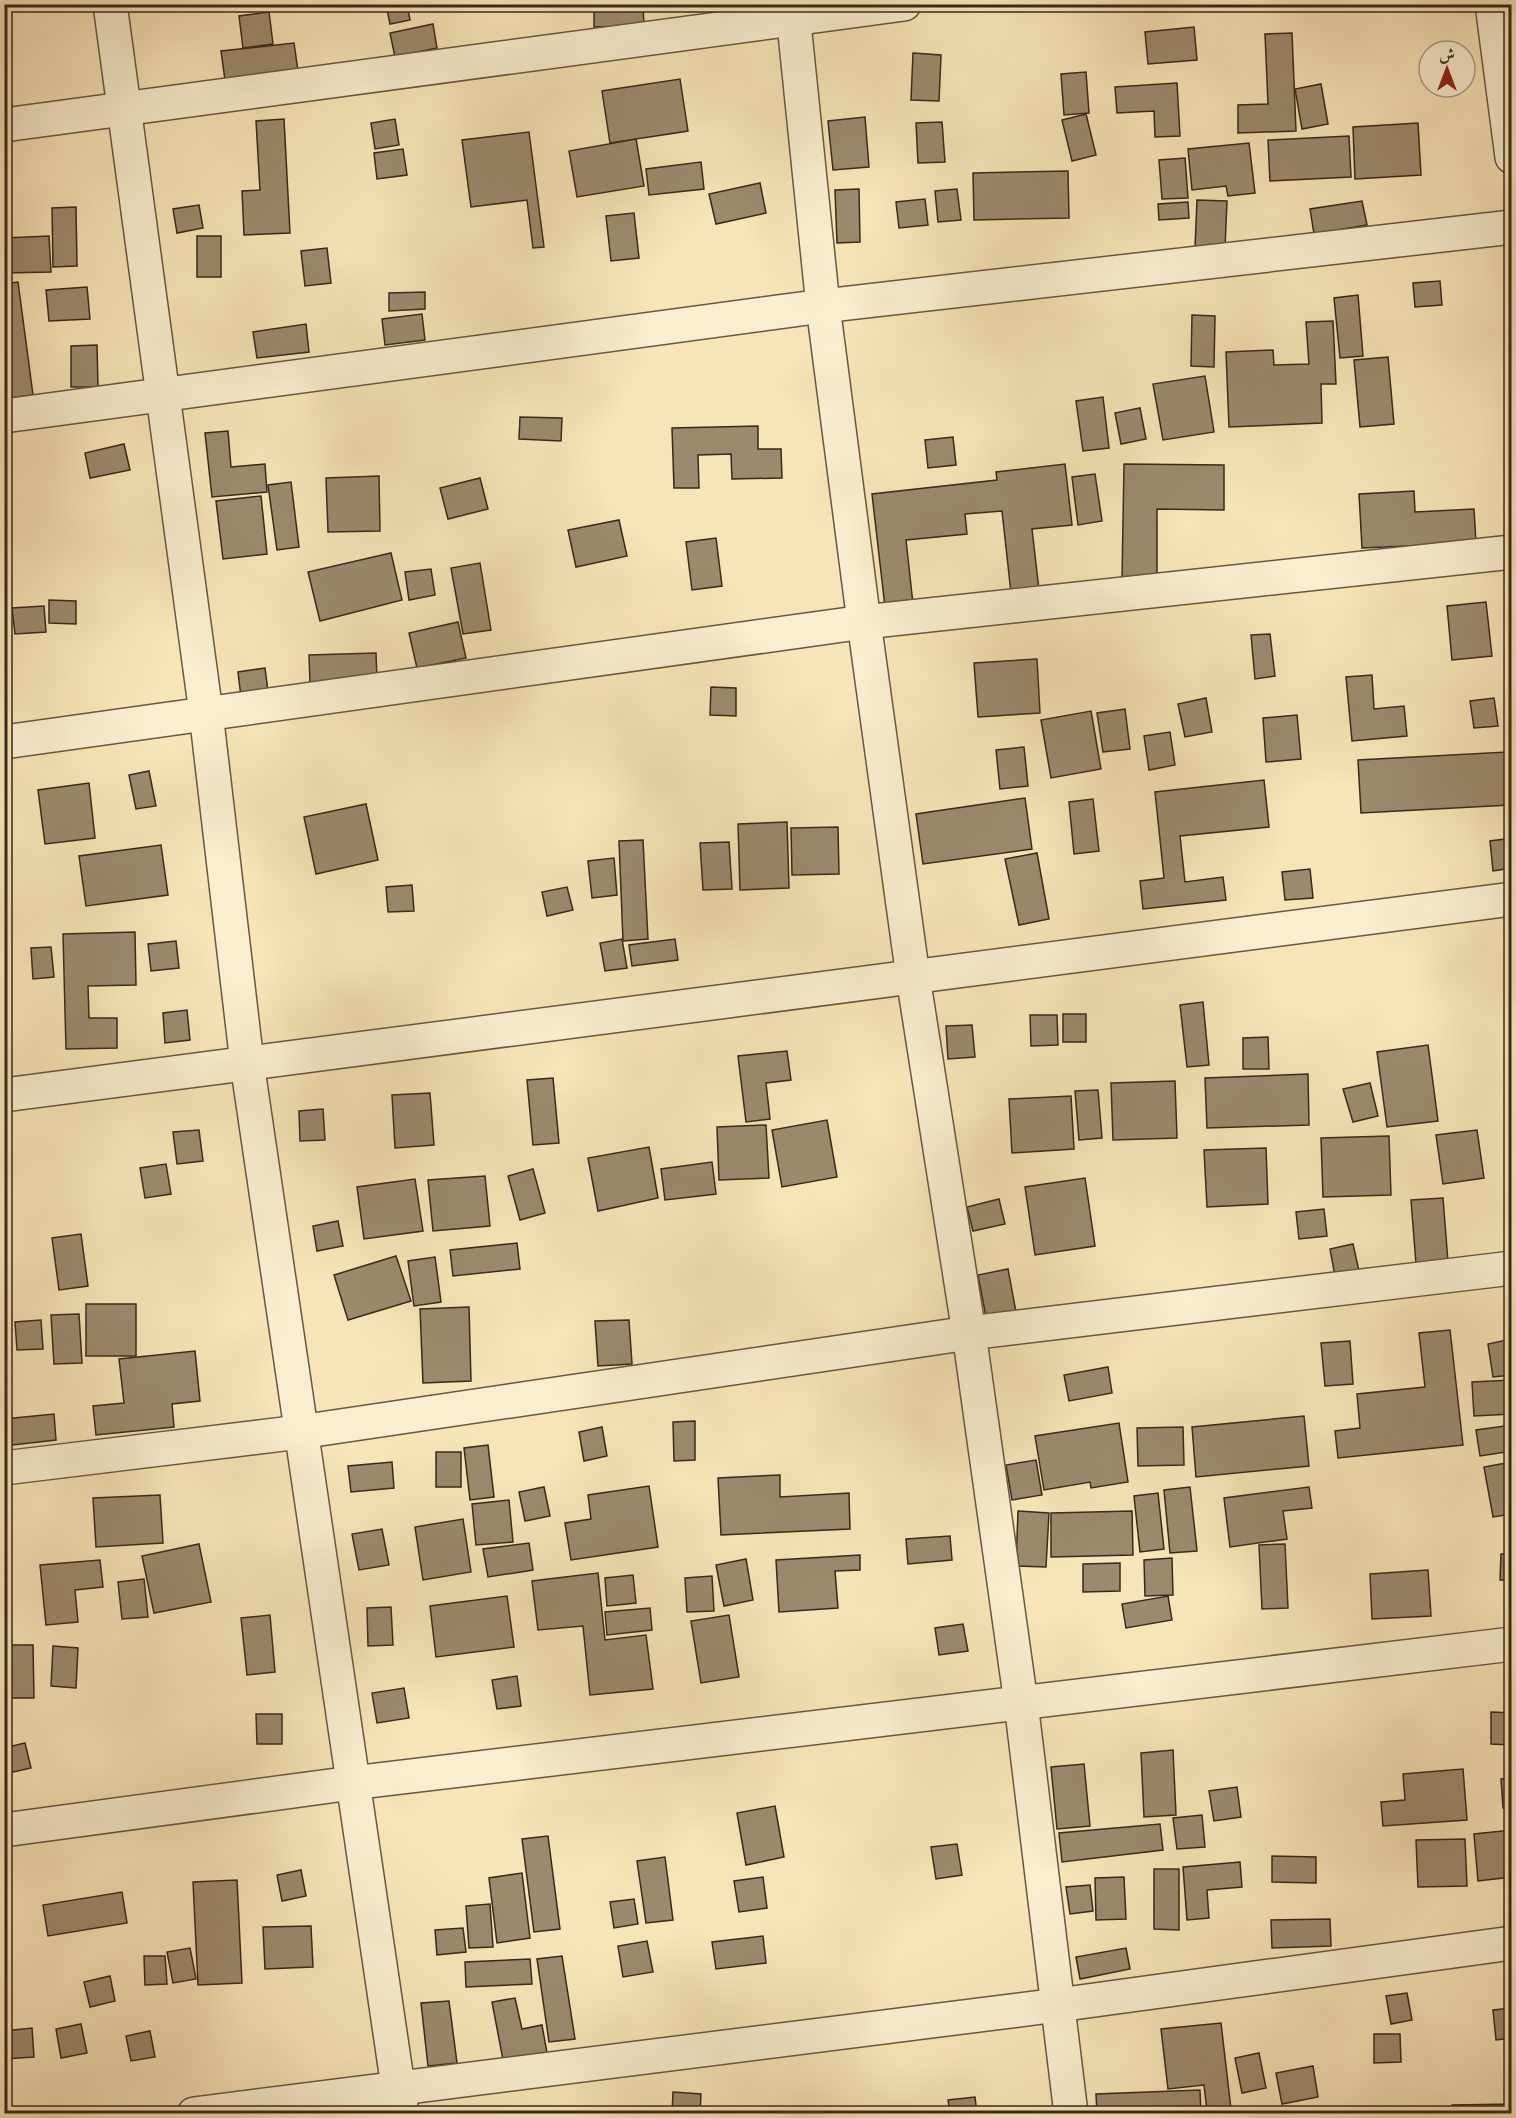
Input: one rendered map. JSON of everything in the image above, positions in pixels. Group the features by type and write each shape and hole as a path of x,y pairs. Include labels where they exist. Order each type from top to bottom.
{"street":[{"path":"110,4 122,108 206,712 247,1063 352,1783 401,2101"},
{"path":"4,125 793,11 904,4"},
{"path":"1492,4 1512,156"},
{"path":"793,11 823,306 864,622 913,977 969,1333 1021,1703 1071,2114"},
{"path":"4,416 823,306 1512,227"},
{"path":"4,742 864,622 1512,552"},
{"path":"4,1095 1512,899"},
{"path":"4,1468 300,1432 969,1333 1512,1268"},
{"path":"4,1830 352,1783 1512,1644"},
{"path":"194,2114 401,2101 1058,2005 1512,1943"}],"building":[{"path":"274,4 303,4 303,7 275,9"},
{"path":"386,4 407,4 410,20 390,24"},
{"path":"594,4 643,4 644,26 594,27"},
{"path":"269,12 273,44 243,48 239,16"},
{"path":"433,24 437,48 395,57 390,33"},
{"path":"1194,27 1197,60 1148,64 1145,32"},
{"path":"1292,33 1296,131 1238,133 1238,105 1268,104 1265,34"},
{"path":"294,43 298,71 225,80 221,51"},
{"path":"913,53 941,55 939,101 911,100"},
{"path":"1086,72 1089,113 1064,115 1061,74"},
{"path":"680,79 688,131 610,143 602,91"},
{"path":"1177,83 1180,136 1155,137 1154,111 1117,113 1115,87"},
{"path":"1321,84 1328,124 1302,129 1295,89"},
{"path":"1086,114 1096,155 1072,161 1062,120"},
{"path":"865,117 869,167 833,170 828,121"},
{"path":"284,119 290,233 244,235 242,191 260,190 256,121"},
{"path":"395,119 399,145 375,149 371,123"},
{"path":"942,122 945,162 918,163 916,123"},
{"path":"1418,123 1421,175 1355,179 1353,127"},
{"path":"529,132 544,247 533,248 527,200 471,207 462,140"},
{"path":"1349,136 1351,177 1270,181 1268,140"},
{"path":"636,139 644,186 577,197 569,151"},
{"path":"1249,143 1255,193 1228,196 1226,186 1192,190 1188,149"},
{"path":"403,149 407,175 377,179 374,153"},
{"path":"1185,158 1188,198 1162,199 1159,160"},
{"path":"701,162 704,189 649,195 646,169"},
{"path":"1068,171 1069,218 974,220 973,173"},
{"path":"760,183 766,213 716,224 709,194"},
{"path":"859,189 860,242 837,243 835,190"},
{"path":"957,189 961,220 938,222 935,191"},
{"path":"925,199 928,225 899,228 896,202"},
{"path":"1197,200 1227,201 1225,248 1195,248"},
{"path":"1362,201 1367,225 1314,234 1310,209"},
{"path":"1188,202 1189,218 1159,220 1158,204"},
{"path":"199,205 203,228 177,233 173,209"},
{"path":"76,207 77,266 53,267 52,208"},
{"path":"634,213 639,258 611,261 606,216"},
{"path":"49,236 51,272 4,273 4,238"},
{"path":"197,236 221,236 221,277 197,277"},
{"path":"327,248 331,283 305,286 301,251"},
{"path":"1440,281 1442,305 1415,307 1413,283"},
{"path":"18,282 33,395 4,399 4,284"},
{"path":"87,287 90,319 49,321 46,290"},
{"path":"425,292 425,309 389,311 389,293"},
{"path":"1358,295 1363,356 1340,358 1334,298"},
{"path":"422,314 425,340 385,345 382,319"},
{"path":"1192,315 1215,316 1214,367 1191,366"},
{"path":"1333,321 1336,384 1321,384 1322,423 1229,427 1226,352 1273,350 1274,365 1309,364 1306,322"},
{"path":"306,324 309,352 257,358 253,332"},
{"path":"97,345 98,387 71,387 71,346"},
{"path":"1388,357 1394,424 1360,427 1354,360"},
{"path":"1205,376 1214,432 1163,440 1153,384"},
{"path":"1103,397 1109,448 1083,451 1076,401"},
{"path":"1140,408 1146,439 1121,444 1115,413"},
{"path":"520,417 562,418 561,441 519,439"},
{"path":"758,426 758,449 781,449 782,478 732,479 731,454 698,455 699,488 674,488 672,428"},
{"path":"228,431 231,467 265,464 267,492 212,497 205,433"},
{"path":"953,437 956,465 928,468 925,440"},
{"path":"124,444 130,470 90,478 85,453"},
{"path":"1065,464 1072,525 1032,529 1039,590 1011,593 1002,511 965,514 967,534 906,540 913,604 885,607 872,494 997,480 996,472"},
{"path":"1124,464 1224,465 1224,510 1157,509 1157,579 1122,579"},
{"path":"1095,474 1102,521 1078,525 1072,477"},
{"path":"379,476 380,531 328,532 326,478"},
{"path":"480,478 488,509 448,519 440,488"},
{"path":"291,482 299,547 277,550 268,485"},
{"path":"1414,491 1415,512 1474,509 1476,543 1362,548 1359,494"},
{"path":"261,496 267,554 223,559 216,501"},
{"path":"619,520 627,556 576,567 568,530"},
{"path":"716,538 722,586 692,590 686,542"},
{"path":"391,553 402,600 320,621 308,572"},
{"path":"480,563 491,630 463,634 451,568"},
{"path":"431,569 435,595 409,600 405,572"},
{"path":"49,600 76,601 76,624 49,623"},
{"path":"1486,602 1492,656 1452,660 1447,606"},
{"path":"44,606 46,632 15,634 12,608"},
{"path":"458,622 466,658 417,668 409,633"},
{"path":"1270,634 1275,676 1255,679 1251,635"},
{"path":"376,653 377,680 310,682 309,655"},
{"path":"1037,659 1040,713 978,717 974,663"},
{"path":"265,668 268,692 241,697 238,672"},
{"path":"1372,675 1374,709 1404,706 1407,736 1352,741 1346,677"},
{"path":"711,687 736,688 736,716 710,715"},
{"path":"1206,698 1212,732 1185,737 1178,704"},
{"path":"1494,698 1498,726 1474,728 1470,701"},
{"path":"1125,709 1130,749 1103,752 1097,713"},
{"path":"1091,711 1101,769 1051,778 1041,720"},
{"path":"1297,715 1301,759 1266,762 1263,718"},
{"path":"1170,732 1175,765 1149,770 1144,736"},
{"path":"1024,747 1028,786 1000,789 996,750"},
{"path":"1507,752 1510,805 1361,813 1358,760"},
{"path":"149,771 156,806 136,809 129,775"},
{"path":"1264,780 1269,827 1180,836 1185,882 1223,877 1226,900 1143,909 1140,881 1164,878 1155,792"},
{"path":"89,783 95,838 45,844 38,790"},
{"path":"1025,798 1032,849 923,864 916,814"},
{"path":"1093,799 1099,851 1074,854 1069,802"},
{"path":"366,804 378,860 316,874 304,817"},
{"path":"787,822 789,888 740,890 738,824"},
{"path":"838,827 839,874 792,875 791,828"},
{"path":"1512,838 1512,868 1493,871 1490,841"},
{"path":"643,840 648,939 623,941 619,841"},
{"path":"729,842 732,889 703,890 700,843"},
{"path":"161,845 168,895 86,906 79,856"},
{"path":"1037,853 1049,919 1019,925 1005,859"},
{"path":"614,858 617,895 592,898 588,861"},
{"path":"1310,869 1313,898 1285,900 1282,872"},
{"path":"412,885 414,911 388,912 386,887"},
{"path":"567,887 573,910 547,916 542,892"},
{"path":"135,932 136,985 88,986 89,1018 117,1018 117,1048 66,1049 63,934"},
{"path":"622,939 627,968 605,971 600,943"},
{"path":"675,939 678,960 632,966 629,945"},
{"path":"176,941 179,968 151,971 148,944"},
{"path":"51,947 54,977 33,979 31,948"},
{"path":"1203,1002 1209,1065 1187,1067 1180,1005"},
{"path":"187,1010 190,1040 165,1043 163,1013"},
{"path":"1063,1014 1086,1014 1086,1042 1063,1042"},
{"path":"1030,1015 1057,1015 1058,1045 1031,1046"},
{"path":"972,1025 975,1057 948,1059 946,1026"},
{"path":"1268,1037 1269,1069 1243,1069 1243,1038"},
{"path":"1428,1045 1438,1121 1387,1127 1377,1052"},
{"path":"787,1051 791,1080 766,1083 770,1119 746,1122 738,1056"},
{"path":"1308,1074 1309,1125 1207,1128 1205,1078"},
{"path":"553,1078 559,1143 533,1145 527,1080"},
{"path":"1175,1081 1177,1138 1113,1140 1111,1083"},
{"path":"1370,1083 1378,1116 1353,1122 1343,1089"},
{"path":"1098,1090 1102,1138 1079,1140 1075,1091"},
{"path":"430,1093 434,1145 395,1148 392,1095"},
{"path":"1071,1096 1074,1149 1012,1153 1009,1099"},
{"path":"323,1109 325,1140 300,1141 299,1111"},
{"path":"827,1120 837,1177 782,1187 772,1130"},
{"path":"766,1125 769,1178 719,1180 717,1127"},
{"path":"199,1130 203,1161 177,1164 173,1132"},
{"path":"1477,1130 1484,1178 1443,1184 1436,1135"},
{"path":"1389,1136 1391,1195 1323,1197 1321,1138"},
{"path":"649,1147 658,1198 598,1211 588,1158"},
{"path":"1266,1148 1268,1204 1207,1207 1204,1150"},
{"path":"712,1162 716,1194 665,1200 661,1169"},
{"path":"166,1164 171,1194 145,1198 140,1168"},
{"path":"533,1169 545,1213 520,1220 508,1176"},
{"path":"485,1176 490,1226 433,1231 428,1180"},
{"path":"1085,1178 1095,1246 1035,1255 1025,1187"},
{"path":"415,1179 423,1231 364,1239 357,1187"},
{"path":"1443,1198 1448,1262 1416,1264 1411,1200"},
{"path":"999,1199 1005,1224 973,1231 967,1207"},
{"path":"1324,1209 1327,1236 1299,1239 1296,1212"},
{"path":"338,1221 343,1246 317,1251 313,1226"},
{"path":"81,1234 88,1286 59,1290 52,1238"},
{"path":"517,1243 520,1269 453,1276 450,1250"},
{"path":"1353,1244 1359,1271 1335,1276 1330,1249"},
{"path":"396,1256 411,1301 348,1320 334,1275"},
{"path":"435,1257 441,1302 414,1306 408,1261"},
{"path":"1008,1269 1016,1312 986,1317 978,1275"},
{"path":"86,1304 136,1304 136,1356 86,1356"},
{"path":"469,1307 471,1381 423,1383 420,1309"},
{"path":"79,1314 82,1363 54,1364 51,1315"},
{"path":"41,1320 43,1349 17,1350 15,1322"},
{"path":"629,1320 632,1364 598,1366 595,1321"},
{"path":"1450,1330 1463,1445 1338,1458 1335,1431 1360,1428 1357,1394 1425,1387 1419,1333"},
{"path":"1512,1339 1512,1375 1493,1377 1488,1344"},
{"path":"1350,1341 1353,1384 1325,1386 1321,1343"},
{"path":"195,1351 200,1401 172,1404 174,1427 96,1435 93,1406 124,1403 119,1359"},
{"path":"1108,1367 1112,1393 1069,1401 1064,1375"},
{"path":"1512,1380 1512,1414 1474,1416 1472,1382"},
{"path":"54,1414 56,1440 4,1446 4,1419"},
{"path":"1304,1416 1309,1466 1196,1477 1192,1427"},
{"path":"695,1421 695,1460 674,1461 673,1422"},
{"path":"1119,1423 1128,1482 1091,1488 1090,1482 1044,1490 1035,1436"},
{"path":"1512,1425 1512,1451 1480,1456 1476,1430"},
{"path":"602,1427 607,1456 584,1461 579,1432"},
{"path":"1183,1427 1184,1465 1138,1466 1137,1428"},
{"path":"488,1445 494,1497 470,1500 464,1448"},
{"path":"436,1452 461,1452 461,1487 436,1487"},
{"path":"1036,1460 1042,1495 1012,1500 1006,1465"},
{"path":"392,1462 394,1488 351,1492 348,1466"},
{"path":"1512,1462 1512,1514 1493,1517 1484,1467"},
{"path":"780,1475 780,1497 849,1493 850,1529 721,1535 718,1478"},
{"path":"649,1486 658,1547 571,1560 565,1523 591,1519 588,1495"},
{"path":"544,1487 550,1516 525,1521 519,1492"},
{"path":"1190,1487 1197,1551 1170,1553 1164,1490"},
{"path":"1309,1487 1312,1508 1283,1511 1287,1539 1230,1547 1224,1498"},
{"path":"1158,1493 1164,1549 1140,1552 1134,1496"},
{"path":"160,1495 163,1543 96,1547 93,1498"},
{"path":"509,1500 513,1542 476,1545 472,1504"},
{"path":"1018,1511 1049,1513 1046,1567 1016,1566"},
{"path":"1132,1511 1133,1555 1051,1557 1051,1513"},
{"path":"463,1519 471,1572 423,1580 415,1527"},
{"path":"382,1529 389,1565 359,1570 352,1534"},
{"path":"950,1536 952,1560 908,1564 906,1539"},
{"path":"529,1543 533,1570 488,1577 483,1549"},
{"path":"199,1544 211,1602 154,1613 142,1556"},
{"path":"1285,1544 1288,1608 1262,1609 1259,1545"},
{"path":"1501,1554 1512,1554 1512,1580 1500,1580"},
{"path":"860,1555 860,1570 835,1571 838,1608 779,1612 776,1560"},
{"path":"1172,1558 1173,1595 1145,1596 1144,1560"},
{"path":"746,1559 753,1600 724,1606 716,1565"},
{"path":"100,1560 103,1587 75,1590 78,1622 46,1625 40,1565"},
{"path":"1120,1563 1120,1591 1083,1592 1083,1564"},
{"path":"1428,1570 1431,1616 1372,1619 1370,1574"},
{"path":"598,1573 605,1640 646,1635 653,1689 590,1695 583,1626 538,1630 532,1581"},
{"path":"633,1575 636,1603 607,1606 605,1578"},
{"path":"712,1576 714,1611 687,1612 685,1578"},
{"path":"144,1579 148,1617 122,1619 118,1582"},
{"path":"507,1596 514,1647 436,1657 430,1606"},
{"path":"1168,1596 1172,1620 1126,1628 1122,1604"},
{"path":"391,1607 393,1645 368,1646 367,1608"},
{"path":"650,1608 652,1630 607,1635 605,1612"},
{"path":"270,1615 275,1672 247,1675 241,1618"},
{"path":"729,1615 739,1677 701,1683 691,1621"},
{"path":"963,1624 968,1651 939,1655 935,1628"},
{"path":"7,1645 33,1645 34,1698 7,1698"},
{"path":"53,1646 78,1648 76,1688 51,1686"},
{"path":"517,1676 521,1706 497,1709 492,1680"},
{"path":"404,1688 409,1718 377,1723 372,1693"},
{"path":"1491,1712 1512,1713 1512,1745 1491,1744"},
{"path":"256,1714 282,1714 282,1744 257,1744"},
{"path":"25,1743 31,1768 4,1774 4,1748"},
{"path":"1173,1750 1176,1815 1144,1817 1141,1753"},
{"path":"1084,1764 1090,1826 1057,1829 1051,1767"},
{"path":"1463,1769 1467,1820 1383,1826 1381,1802 1405,1800 1403,1774"},
{"path":"1512,1778 1512,1807 1503,1808 1501,1779"},
{"path":"1237,1787 1241,1817 1214,1821 1209,1791"},
{"path":"775,1806 784,1857 746,1865 737,1813"},
{"path":"1202,1815 1205,1847 1177,1849 1173,1818"},
{"path":"1160,1824 1163,1850 1062,1862 1059,1833"},
{"path":"1512,1830 1512,1877 1478,1881 1474,1834"},
{"path":"548,1836 560,1929 534,1932 522,1839"},
{"path":"1465,1839 1467,1886 1418,1887 1416,1840"},
{"path":"957,1844 962,1875 936,1879 931,1847"},
{"path":"1272,1856 1316,1857 1316,1883 1272,1882"},
{"path":"665,1857 673,1920 646,1923 637,1861"},
{"path":"1240,1862 1242,1887 1207,1890 1209,1918 1187,1920 1183,1867"},
{"path":"1154,1869 1179,1869 1179,1930 1154,1929"},
{"path":"301,1870 306,1896 282,1901 277,1875"},
{"path":"522,1873 530,1938 497,1943 489,1878"},
{"path":"763,1877 767,1908 739,1912 734,1881"},
{"path":"1124,1877 1126,1919 1096,1920 1095,1878"},
{"path":"237,1880 242,1983 198,1985 193,1882"},
{"path":"1090,1885 1093,1911 1070,1914 1066,1887"},
{"path":"122,1892 127,1923 48,1936 43,1905"},
{"path":"634,1899 638,1924 614,1928 610,1902"},
{"path":"490,1904 493,1947 469,1948 466,1906"},
{"path":"1330,1919 1331,1946 1272,1948 1271,1920"},
{"path":"311,1926 313,1967 265,1969 263,1927"},
{"path":"463,1928 466,1952 437,1955 435,1930"},
{"path":"763,1936 766,1963 716,1969 712,1942"},
{"path":"647,1941 653,1972 623,1977 618,1946"},
{"path":"190,1948 196,1979 173,1983 167,1952"},
{"path":"1126,1948 1130,1969 1080,1979 1076,1957"},
{"path":"144,1956 165,1956 167,1984 145,1985"},
{"path":"562,1956 575,2039 549,2042 537,1959"},
{"path":"530,1959 532,1984 466,1987 465,1962"},
{"path":"110,1976 115,2001 90,2007 84,1982"},
{"path":"1407,1993 1412,2020 1391,2024 1386,1996"},
{"path":"515,1998 522,2029 542,2025 547,2053 503,2060 492,2002"},
{"path":"449,2001 457,2063 428,2066 421,2003"},
{"path":"1512,2008 1512,2038 1496,2040 1493,2010"},
{"path":"1221,2023 1231,2109 1207,2111 1204,2085 1168,2089 1161,2029"},
{"path":"81,2024 87,2053 61,2058 56,2029"},
{"path":"32,2028 34,2057 4,2059 4,2031"},
{"path":"150,2031 155,2057 131,2061 126,2036"},
{"path":"1374,2034 1400,2034 1401,2062 1374,2063"},
{"path":"1259,2053 1266,2088 1242,2093 1235,2058"},
{"path":"1313,2066 1318,2097 1282,2104 1276,2073"},
{"path":"1200,2090 1201,2114 1097,2114 1096,2094"},
{"path":"673,2092 701,2094 700,2114 672,2114"},
{"path":"975,2097 977,2114 950,2114 948,2100"},
{"path":"1512,2104 1512,2114 1452,2114 1452,2105"}]}
